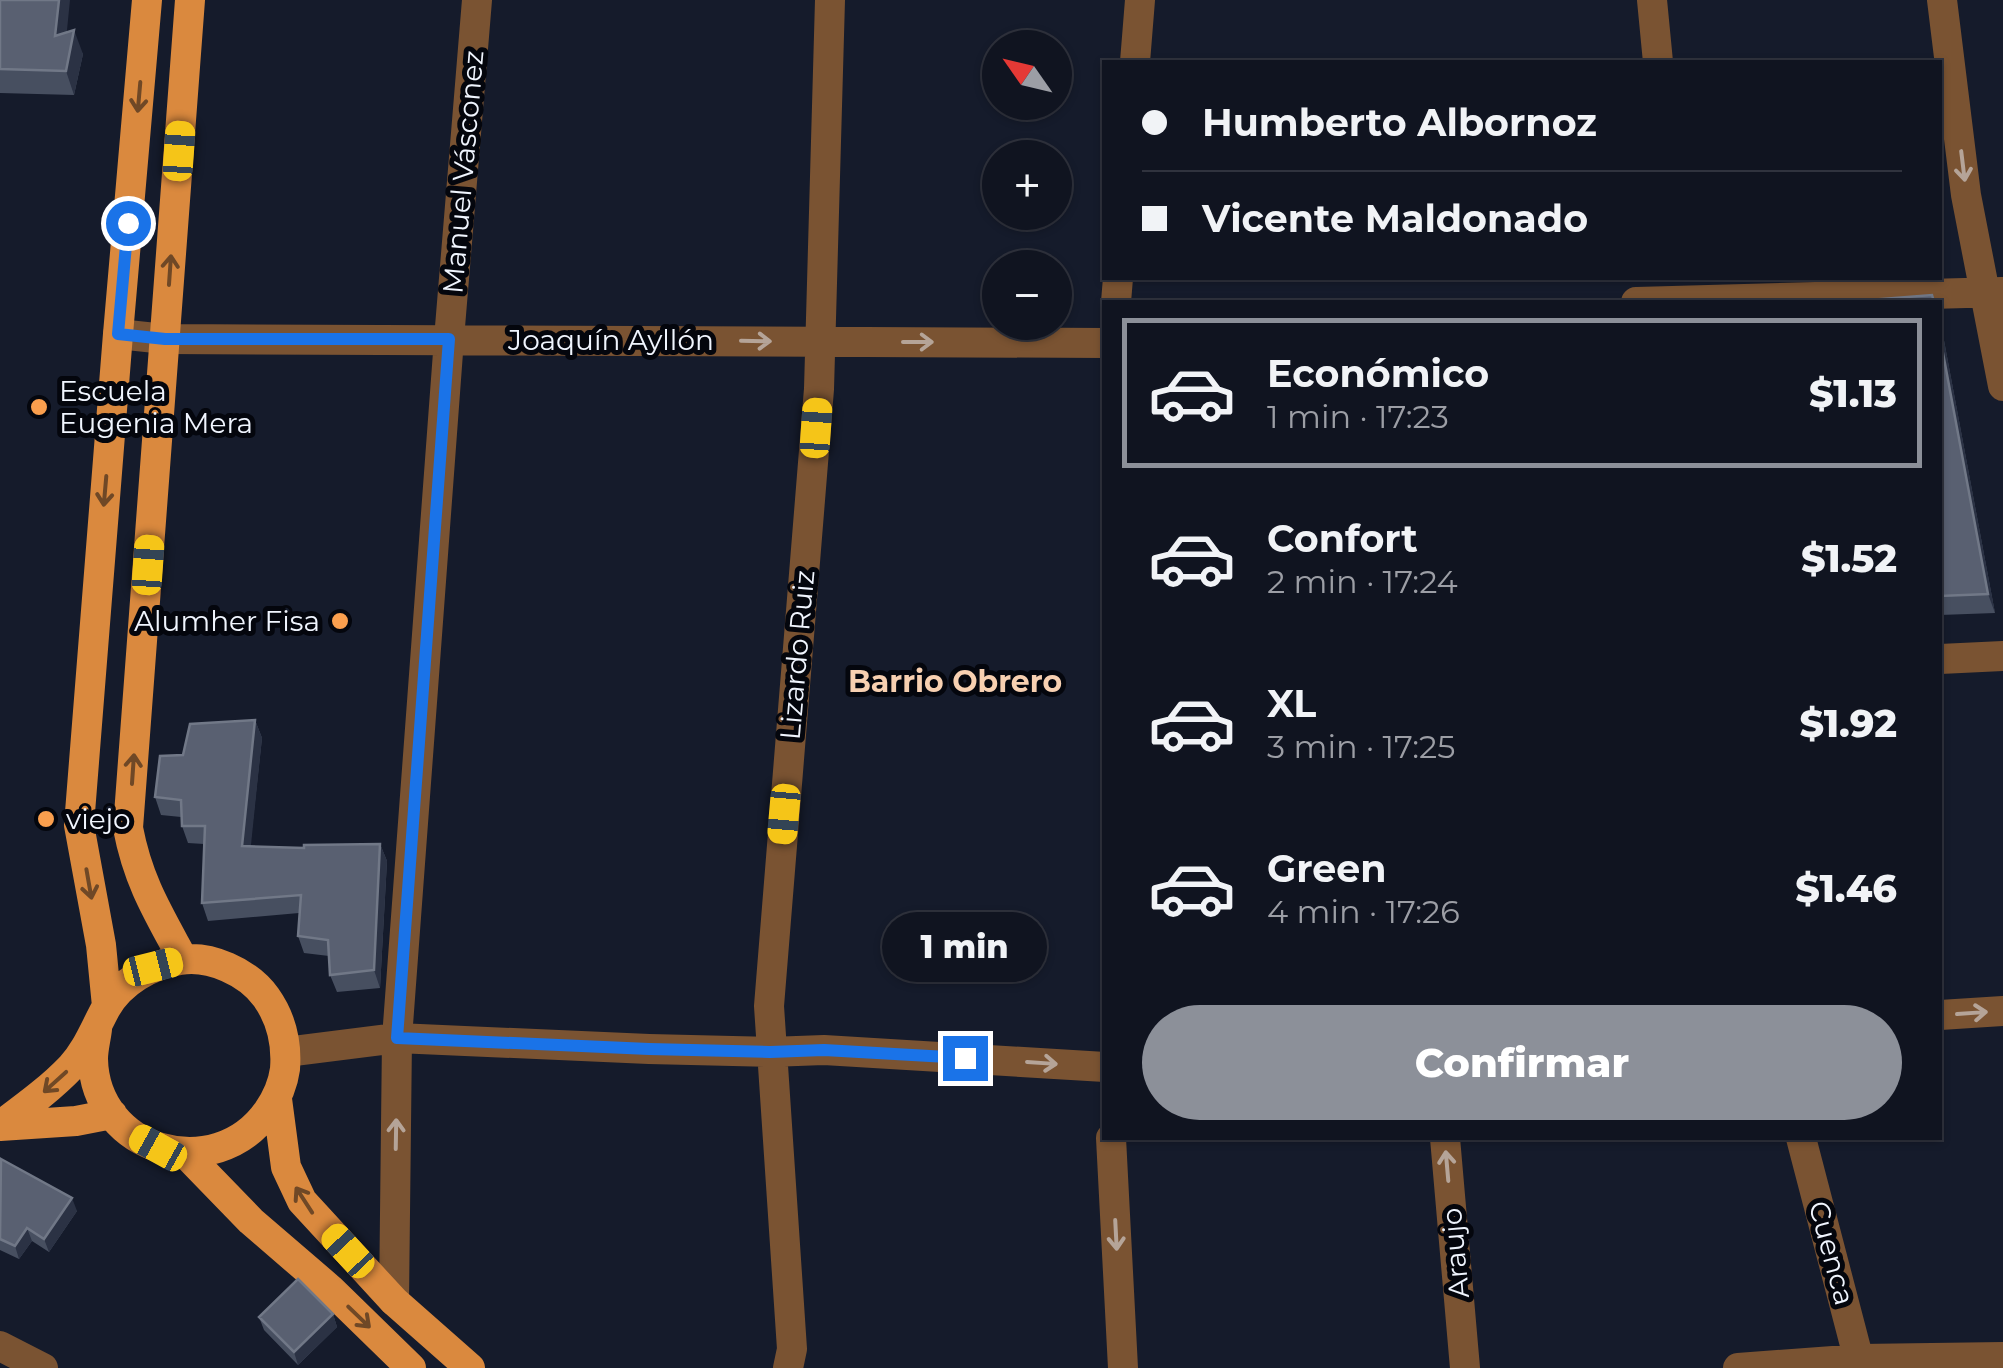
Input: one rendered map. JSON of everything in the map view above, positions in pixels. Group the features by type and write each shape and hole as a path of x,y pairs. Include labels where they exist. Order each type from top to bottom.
{"main road":[{"path":"1,1125 74,1065 102,1018 127,983 153,967 183,959 214,962 242,974 265,995 280,1022 286,1052 284,1076 276,1099 260,1122 239,1139 214,1150 186,1154 158,1148 132,1134 112,1114 98,1087 93,1058 102,1018 100,946 79,825 147,0"},
{"path":"183,959 135,863 128,828 190,0"},
{"path":"276,1099 286,1167 302,1201 394,1301 470,1368"},
{"path":"1,1125 63,1122 112,1114"},
{"path":"186,1154 252,1221 411,1368"}],"street":[{"name":"Manuel Vásconez","path":"394,1301 397,1038 477,0"},
{"name":"Lizardo Ruiz","path":"788,1368 792,1349 769,1006 818,409 830,0"},
{"path":"1136,60 1140,0"},
{"path":"1652,0 1658,60"},
{"path":"1942,0 1966,194 1994,292 2003,386"},
{"path":"1644,300 1670,293 1994,292"},
{"name":"Joaquín Ayllón","path":"118,334 165,339 1102,342"},
{"path":"1942,659 2003,656"},
{"path":"1942,1015 2003,1011"},
{"path":"286,1052 397,1038 770,1052 824,1050 1102,1067"},
{"path":"1112,1140 1123,1368"},
{"name":"Araujo","path":"1445,1140 1465,1368"},
{"name":"Cuenca","path":"1802,1140 1861,1364"},
{"path":"0,1346 43,1368"},
{"path":"1738,1368 2003,1357"}],"building":[{"path":"0,0 59,0 55,36 74,30 66,71 0,69"},
{"path":"1932,295 1933,300 1868,300"},
{"path":"1942,348 1988,594 1942,596"},
{"path":"255,720 242,846 380,844 374,970 330,975 328,940 298,936 301,895 202,903 205,826 182,826 181,800 155,797 160,756 183,755 190,724"},
{"path":"1,1159 72,1198 44,1239 27,1228 15,1246 0,1239"},
{"path":"298,1279 333,1314 294,1352 259,1317"}],"place":[{"name":"Escuela Eugenia Mera","path":"39,407"},
{"name":"Alumher Fisa","path":"340,621"},
{"name":"viejo","path":"46,819"}],"district":[{"name":"Barrio Obrero","path":"955,682"}],"route":[{"path":"128,223 118,334 165,339 449,339 397,1038 649,1049 824,1050 965,1058"}]}
